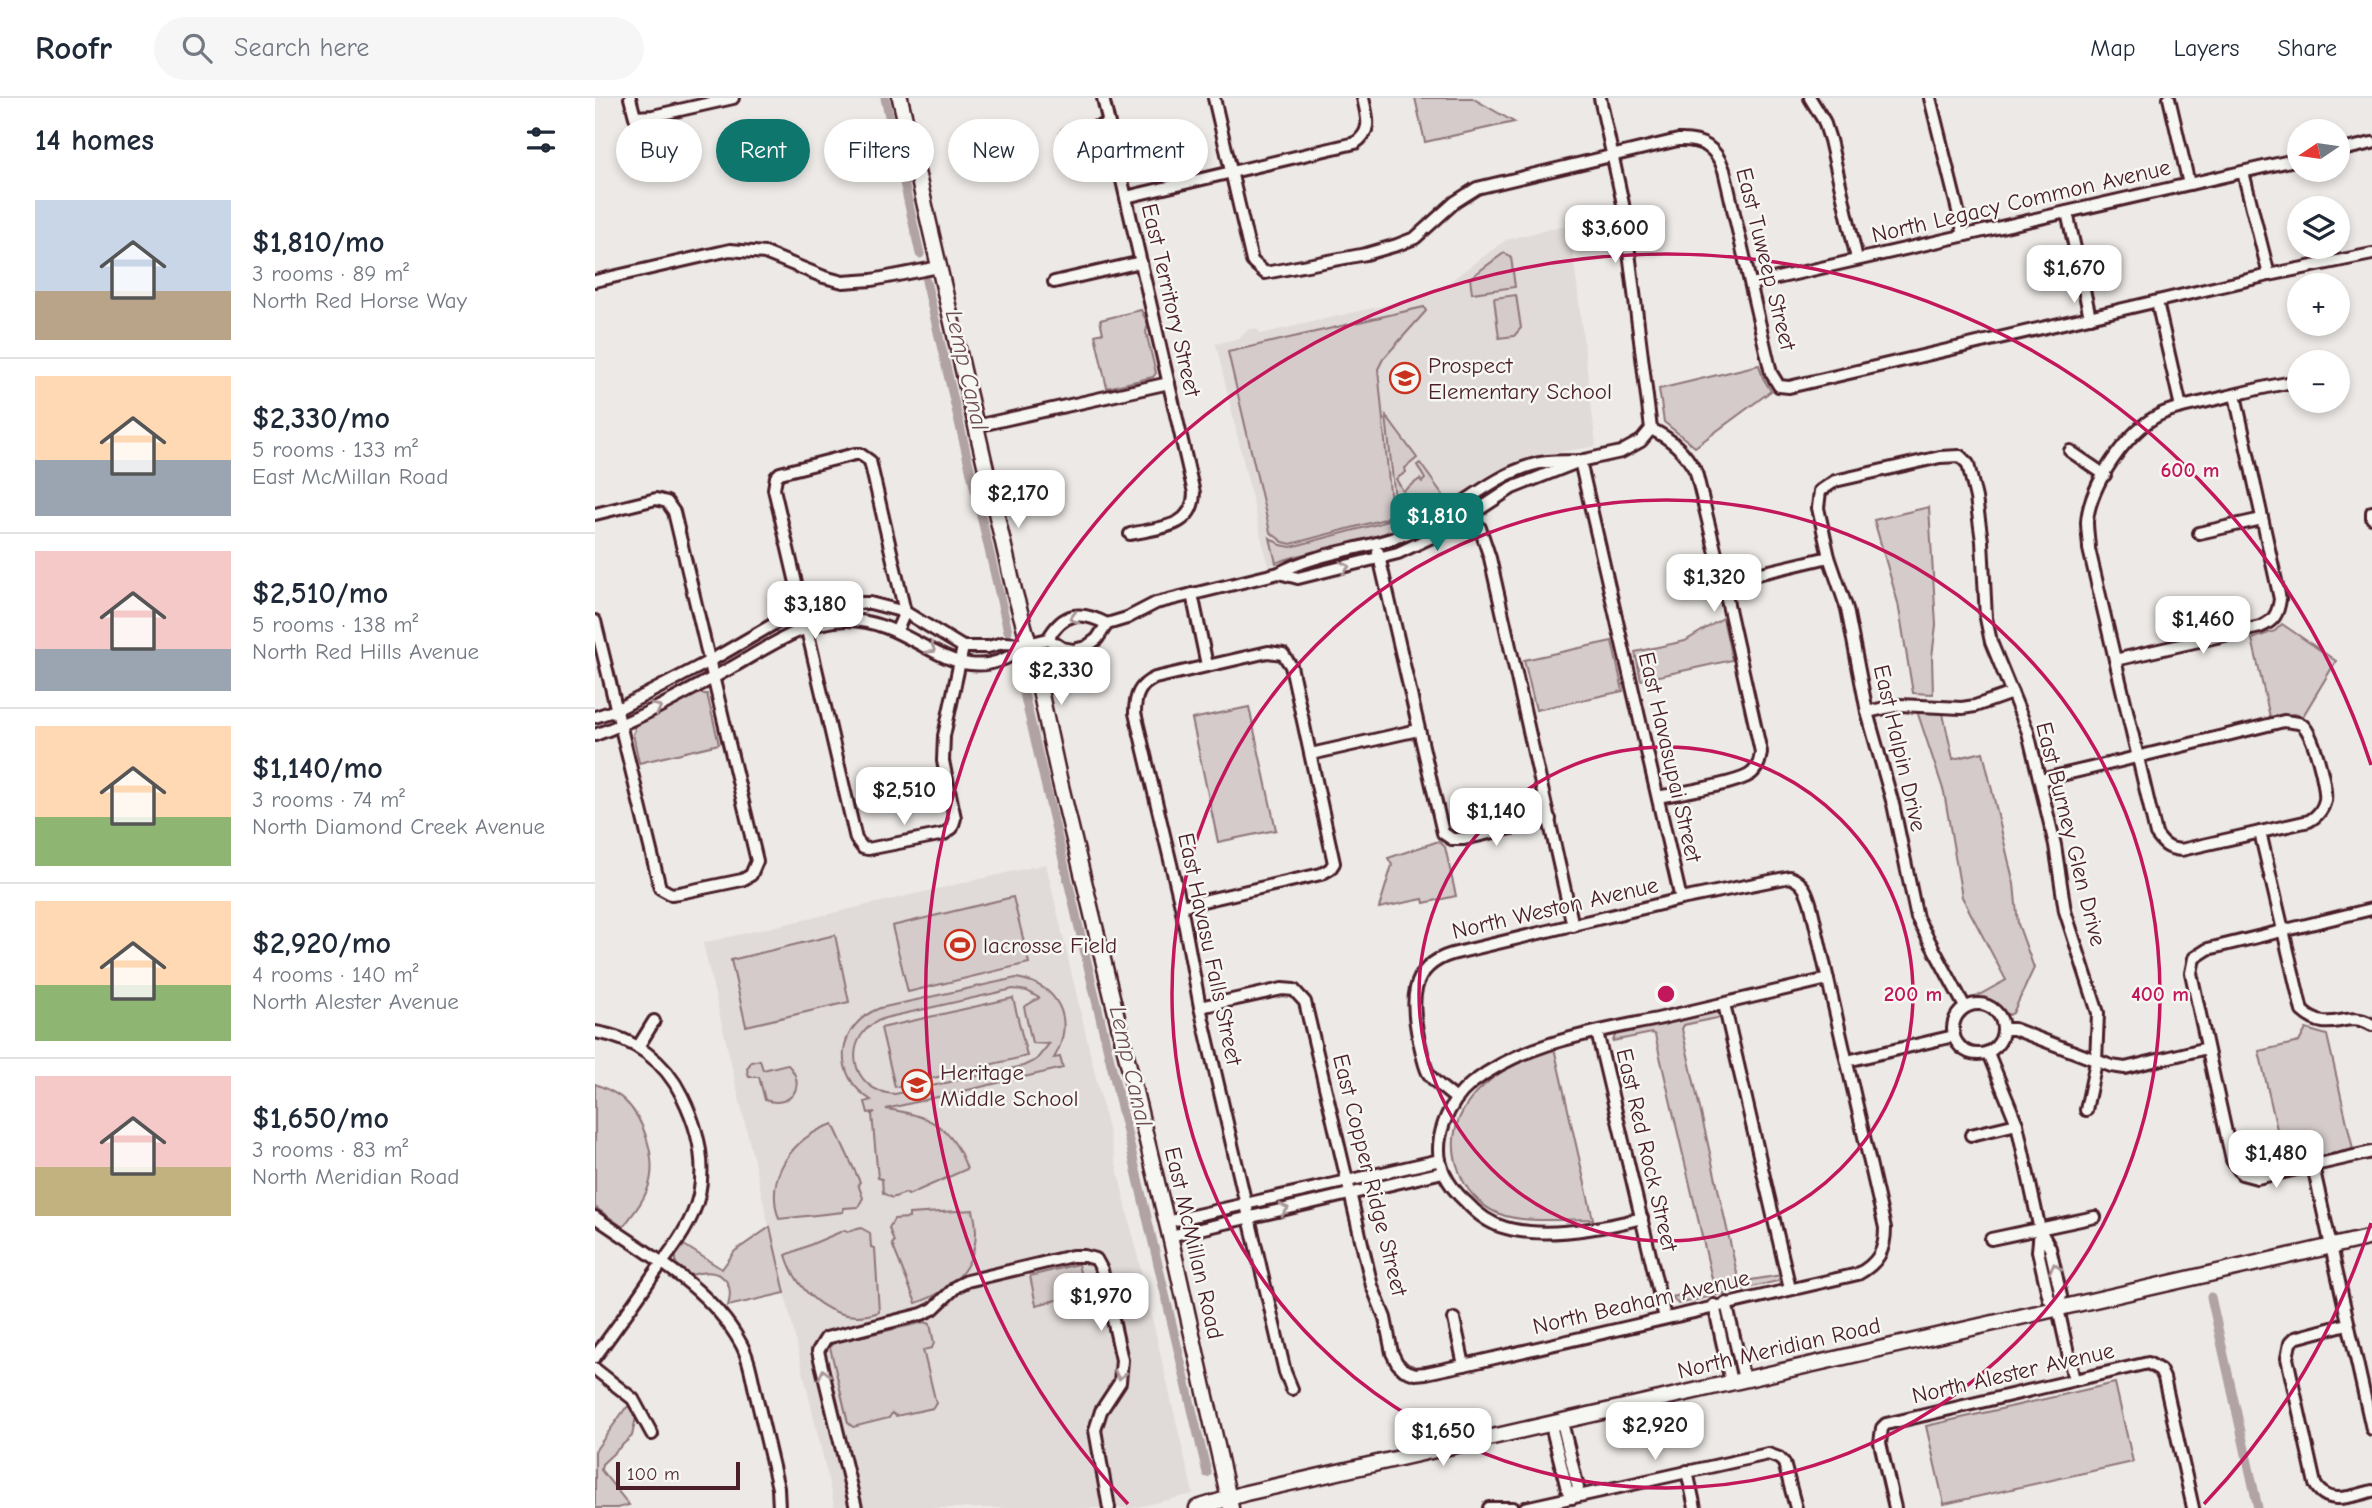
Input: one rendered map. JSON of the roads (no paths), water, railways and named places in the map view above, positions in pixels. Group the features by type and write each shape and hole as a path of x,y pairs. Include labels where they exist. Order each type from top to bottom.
{"main road":[{"name":"East McMillan Road","path":"899,98 1168,1229 1230,1504"},
{"name":"North Meridian Road","path":"1197,1508 1230,1504 1246,1493 1557,1424 2057,1306 2372,1237"}],"street":[{"path":"630,98 635,117 653,116 733,98"},
{"name":"East Territory Street","path":"1103,98 1108,119"},
{"path":"1214,98 1252,261 1265,273 1366,254 1397,245 1415,238 1455,202 1478,188 1613,155"},
{"path":"1126,197 1355,143 1366,133 1368,122 1363,98"},
{"path":"1048,639 1062,648 1073,650 1086,647 1097,639 1107,624 1127,618 1156,603 1279,573 1296,564 1376,545 1412,532 1462,505 1501,477 1533,464 1580,461 1621,452 1641,441 1651,429 1623,204 1600,98"},
{"path":"1810,98 1830,140 1857,259"},
{"path":"1930,98 1964,235"},
{"path":"2169,98 2189,184"},
{"name":"East Tuweep Street","path":"1613,155 1678,140 1691,140 1707,145 1720,159 1771,373 1779,386 1789,387 2090,317"},
{"path":"2350,148 2372,143"},
{"name":"North Legacy Common Avenue","path":"1751,284 2287,162"},
{"path":"2243,172 2269,275"},
{"name":"East Territory Street","path":"1123,182 1194,493 1187,518 1130,534"},
{"path":"2067,212 2090,317 2372,254"},
{"path":"595,281 730,250 765,253 843,282 872,280 939,267"},
{"path":"1054,282 1141,262"},
{"path":"2157,302 2181,407"},
{"path":"976,426 1169,383"},
{"path":"2040,780 2138,757 2284,721 2300,723 2313,740 2326,796 2322,810 2309,821 2181,850 2167,847 2156,834 2138,757 2089,549 2087,521 2093,499 2122,446 2142,425 2162,413 2181,407 2287,383"},
{"path":"2115,660 2260,627 2274,619 2278,612 2280,599 2235,395"},
{"path":"1651,429 1675,444 1696,472 1761,752 1759,763 1752,774 1737,780 1658,797"},
{"path":"2070,451 2105,475"},
{"path":"897,630 905,612 873,466 866,457 855,454 785,471 776,477 774,489 802,611 856,839 863,848 874,849 944,834 952,828 955,818 943,761 944,736 963,647"},
{"name":"East Halpin Drive","path":"1959,456 1940,457 1835,481 1820,491 1818,508 1829,556 1847,609 1867,712 1893,804 1917,918 1965,1007"},
{"name":"East Burney Glen Drive","path":"1959,456 1968,464 1976,498 1982,541 1986,618 1991,642 2028,732 2055,845 2065,911 2098,1013 2096,1062 2086,1110"},
{"path":"1279,573 1298,578 1379,559 1431,539 1512,488 1580,461"},
{"name":"East Havasupai Street","path":"1580,461 1681,900"},
{"path":"595,514 656,499 667,502 674,512 757,861 751,875 742,880 679,893 665,892 660,888 595,621"},
{"path":"1462,505 1480,528 1490,558 1573,926"},
{"path":"2372,512 2372,518"},
{"path":"2199,533 2262,519"},
{"path":"1376,545 1441,828 1446,836 1464,839 1550,819"},
{"path":"1723,582 1829,556"},
{"path":"1181,906 1321,874 1330,869 1334,857 1291,666 1283,654 1268,652 1207,665 1192,594"},
{"path":"595,717 616,710 709,661 766,627 802,611 836,603 861,602 905,612 963,647 988,647 1003,643 1028,644 1048,639 1056,625 1069,617 1086,615 1107,624"},
{"path":"595,736 620,726 806,628 831,621 857,620 877,623 897,630 943,657 960,663 997,663 1012,657 1028,644"},
{"name":"East Havasu Falls Street","path":"1207,665 1145,682 1138,690 1135,713 1181,906 1200,1007 1285,1372 1292,1389"},
{"path":"1867,712 1899,705 1962,708 2012,693"},
{"path":"1311,754 1418,730"},
{"path":"2260,832 2302,1012 2312,1021 2325,1024 2360,1018 2372,1025"},
{"name":"North Weston Avenue","path":"1456,1099 1434,1080 1425,1066 1413,1006 1420,978 1431,964 1444,956 1790,877 1799,881 1806,890 1828,979"},
{"path":"2372,909 2208,949 2194,958 2191,973 2232,1160 2242,1174 2257,1178 2372,1152"},
{"path":"1642,1218 1612,1226 1570,1230 1507,1228 1483,1218 1456,1192 1443,1172 1439,1146 1445,1118 1456,1099 1472,1083 1530,1050 1828,979 1847,1061 1954,1036"},
{"name":"East Copper Ridge Street","path":"1200,1007 1282,989 1294,990 1305,1002 1372,1286 1385,1318 1392,1353 1404,1370"},
{"path":"1724,1004 1790,1289"},
{"path":"1972,1004 1987,1005 1999,1015 2004,1029 1999,1043 1988,1053 1980,1055 1963,1050 1954,1036 1954,1019 1965,1007 1972,1004"},
{"path":"638,1047 654,1021"},
{"path":"2004,1029 2014,1029 2096,1062 2125,1068 2207,1048"},
{"path":"595,1032 621,1038 638,1047 675,1081 692,1115 702,1168 699,1196 691,1216 662,1264 595,1357"},
{"name":"East Red Rock Street","path":"1597,1032 1665,1318"},
{"path":"1988,1053 2017,1124 2041,1230 2038,1251 2049,1299 2057,1306 2074,1380"},
{"name":"North Beaham Avenue","path":"1404,1370 1415,1374 1426,1373 1858,1273 1872,1266 1881,1255 1885,1228 1847,1061"},
{"path":"1971,1135 2017,1124"},
{"path":"1168,1229 1246,1204 1440,1160"},
{"path":"2313,1166 2372,1429"},
{"path":"1168,1229 1249,1217 1443,1172"},
{"path":"595,1217 662,1264 712,1305 741,1343 749,1364 775,1475 779,1508"},
{"path":"1991,1239 2095,1217"},
{"path":"856,1508 818,1351 826,1338 922,1314 933,1309 957,1286 977,1278 1072,1256 1096,1259 1102,1270 1122,1353 1120,1382 1101,1411 1094,1430 1109,1508"},
{"path":"1726,1303 1738,1381"},
{"path":"1714,1305 1738,1381"},
{"path":"1454,1320 1464,1364"},
{"path":"2347,1324 2301,1336 2290,1343 2287,1358 2315,1484 2324,1495 2339,1499 2372,1490"},
{"name":"North Alester Avenue","path":"1895,1508 1880,1443 1882,1428 1886,1424 2139,1364 2154,1365 2164,1378 2193,1508"},
{"path":"595,1369 633,1399 652,1434"},
{"path":"1557,1424 1578,1488 1573,1503"},
{"path":"1525,1508 1573,1503 1687,1471 1763,1454 1779,1458 1787,1470 1796,1508"},
{"path":"1687,1471 1695,1508"},
{"path":"1489,1508 1513,1508"}],"waterway":[{"name":"Lemp Canal","path":"885,98 920,254"},
{"name":"Lemp Canal","path":"926,281 1008,631"},
{"name":"Lemp Canal","path":"1018,668 1207,1473"},
{"path":"2211,1297 2258,1508"}],"place":[{"name":"Prospect Elementary School","path":"1405,378"},
{"name":"lacrosse Field","path":"960,945"},
{"name":"Heritage Middle School","path":"917,1085"}]}
